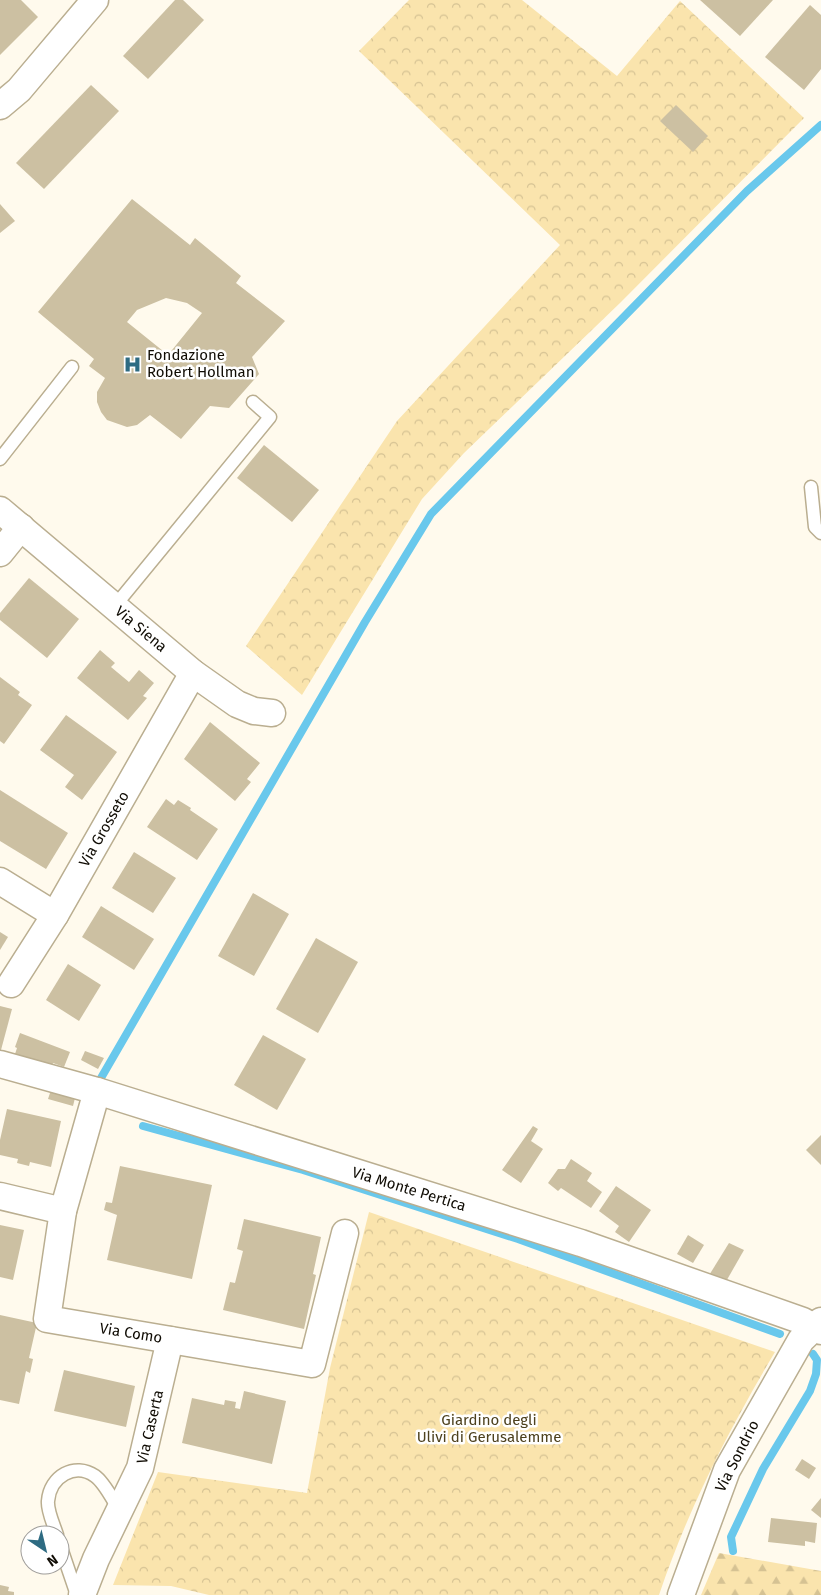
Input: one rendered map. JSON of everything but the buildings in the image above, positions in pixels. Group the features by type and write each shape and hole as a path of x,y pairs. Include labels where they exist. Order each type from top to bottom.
{"street":[{"path":"0,106 19,90 95,0"},
{"name":"Via Siena","path":"0,510 193,673 237,704 254,711 272,713"},
{"path":"0,553 21,527"},
{"name":"Via Grosseto","path":"11,984 54,915 193,673"},
{"path":"0,881 54,915"},
{"name":"Via Monte Pertica","path":"0,1064 98,1091 581,1243 818,1326"},
{"name":"Via Como","path":"98,1091 63,1211 46,1319 312,1364 345,1233"},
{"path":"0,1196 63,1211"},
{"name":"Via Sondrio","path":"681,1595 726,1470 790,1357 801,1340 818,1326"},
{"name":"Via Caserta","path":"82,1595 96,1558 140,1468 170,1340"}],"lane":[{"path":"0,459 72,367"},
{"path":"114,607 270,417 253,402"},
{"path":"811,487 815,527 821,532"},
{"path":"54,1525 47,1502 56,1480 71,1470 84,1470 97,1477 120,1511"},
{"path":"70,1574 77,1595"}],"green space":[{"path":"409,0 522,0 617,76 680,1 804,118 620,303 464,453 422,499 302,695 246,646 397,421 560,245 359,51"},
{"name":"Giardino degli Ulivi di Gerusalemme","path":"369,1212 775,1352 726,1440 696,1501 659,1595 209,1595 171,1586 113,1585 158,1472 307,1493 330,1368"},
{"path":"719,1553 821,1571 821,1595 701,1595"}],"waterway":[{"path":"101,1078 365,622 431,514 747,191 821,125"},
{"path":"143,1126 303,1170 518,1239 780,1334"},
{"path":"733,1551 731,1537 763,1469 810,1391 816,1374 817,1360 813,1354"}],"place":[{"name":"Fondazione Robert Hollman","path":"133,364"}]}
